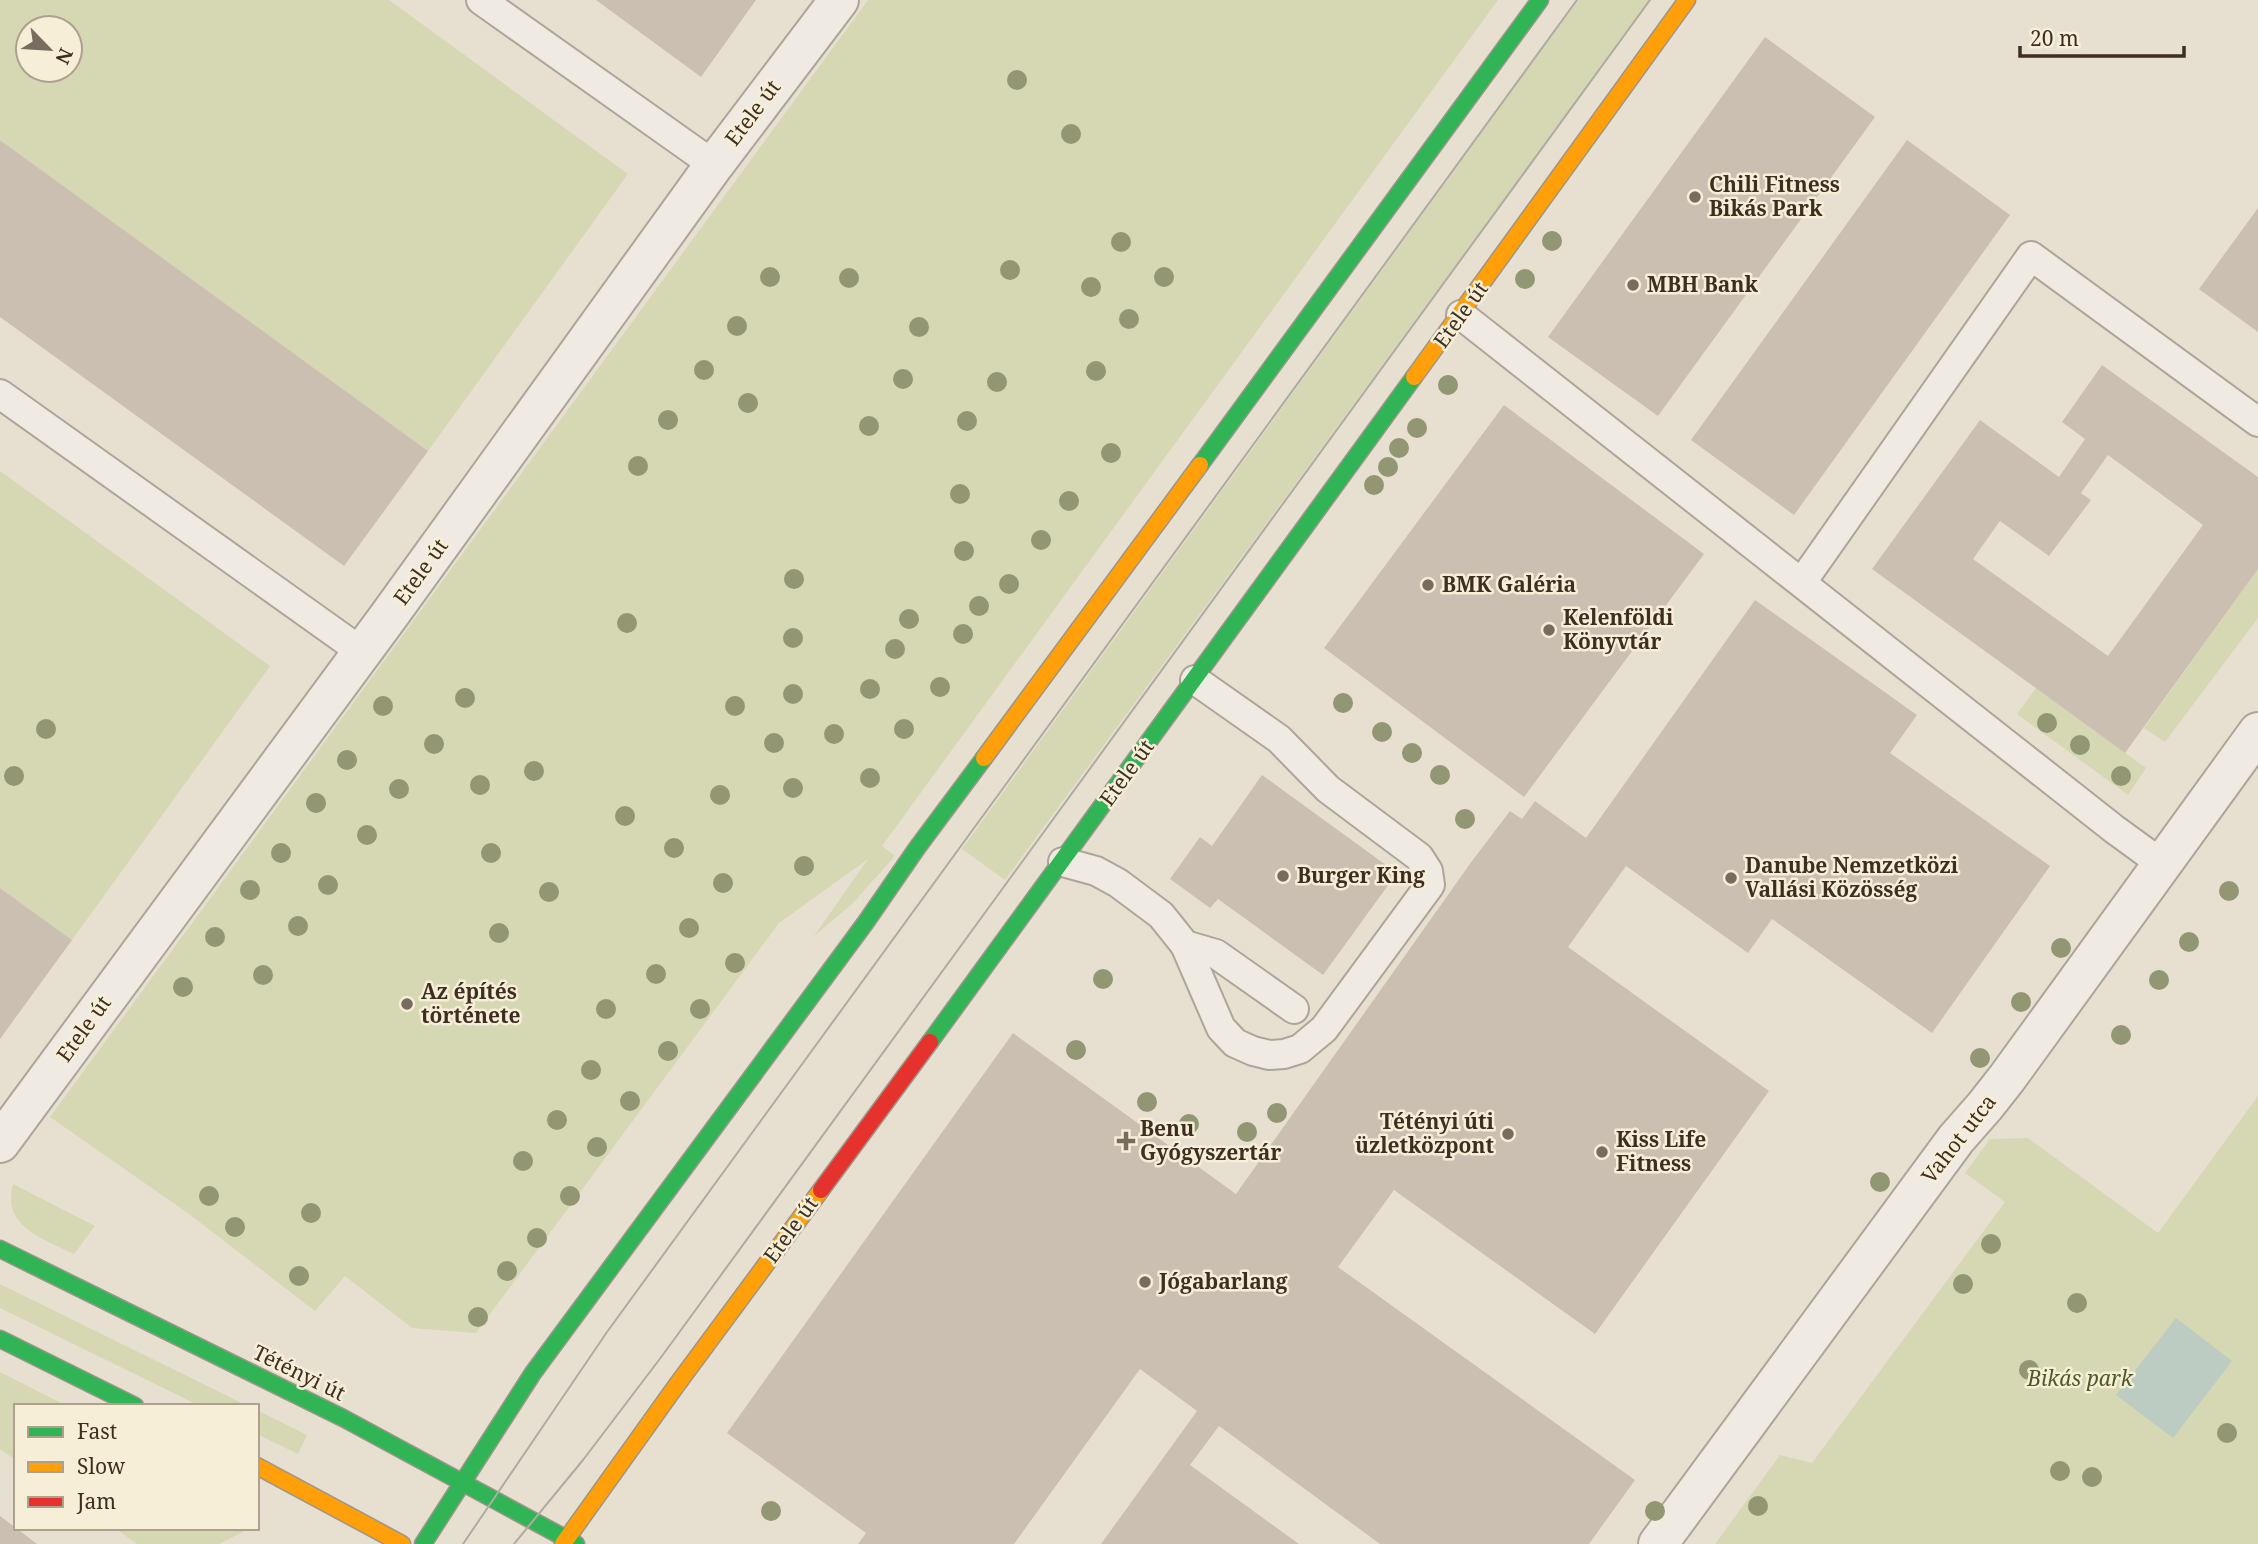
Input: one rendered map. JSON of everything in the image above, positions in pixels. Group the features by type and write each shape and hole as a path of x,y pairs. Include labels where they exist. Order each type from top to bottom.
{"main road":[{"path":"423,1544 533,1373 1540,0"},
{"name":"Etele út","path":"569,1542 676,1386 1063,862 1687,0"},
{"name":"Tétényi út","path":"0,1249 343,1418 569,1542"},
{"path":"0,1339 131,1404"},
{"path":"259,1467 402,1544"}],"street":[{"name":"Etele út","path":"0,1143 362,652 714,165 839,0"},
{"name":"Vahot utca","path":"1658,1544 1956,1139 2007,1077 2258,732"}],"lane":[{"path":"481,0 714,165"},
{"path":"1802,582 2031,256 2258,422"},
{"path":"1461,315 2162,864"},
{"path":"0,394 362,652"},
{"path":"1063,862 1096,871 1118,883 1161,915 1185,945 1221,1028 1235,1044 1269,1055 1300,1049 1324,1029 1430,885 1428,871 1419,857 1328,789 1279,739 1195,680"},
{"path":"1185,945 1216,954 1294,1009"}],"green space":[{"path":"0,0 389,0 628,174 428,451 0,140"},
{"path":"868,0 1498,0 882,846 895,856 852,904 814,936 868,859 779,923 476,1333 412,1328 345,1276 315,1311 189,1214 50,1117"},
{"path":"1578,0 1650,0 1005,880 962,849"},
{"path":"0,471 270,666 72,940 0,888"},
{"path":"2258,569 2258,618 2165,742 2144,728"},
{"path":"2036,688 2146,768 2128,795 2017,714"},
{"name":"Bikás park","path":"2258,1096 2258,1544 1715,1544 1780,1455 1812,1463 2005,1202 1965,1173 1990,1139 2028,1138 2158,1233"},
{"path":"13,1184 95,1226 74,1254 38,1237 19,1221 13,1211 11,1199"},
{"path":"0,1284 244,1404 196,1404 0,1308"},
{"path":"0,1372 63,1404 14,1404 14,1459 0,1449"},
{"path":"259,1411 307,1435 298,1454 259,1435"},
{"path":"118,1530 246,1530 219,1544 137,1544"}],"shaded area":[{"path":"2176,1318 2232,1361 2173,1438 2116,1395"}],"building":[{"path":"596,0 756,0 701,77"},
{"path":"1765,37 1875,117 1658,416 1548,337"},
{"path":"0,140 428,451 344,566 0,317"},
{"path":"1907,140 2010,215 1794,515 1691,440"},
{"path":"2258,208 2258,332 2199,289"},
{"path":"2102,365 2258,477 2258,569 2125,753 1872,569 1980,420 2059,477 2085,439 2062,422","holes":["2108,455 2203,525 2108,656 1973,559 2000,521 2049,556 2091,500 2081,493"]},
{"path":"1504,405 1704,554 1524,797 1324,648"},
{"name":"Tétényi úti üzletközpont","path":"1755,600 1917,715 1890,753 2050,866 1932,1033 1772,919 1748,953 1626,866 1568,947 1769,1091 1595,1334 1394,1190 1338,1267 1635,1480 1589,1544 1380,1544 1219,1426 1190,1465 1299,1544 1101,1544 1197,1411 1140,1369 1014,1544 858,1544 866,1533 727,1433 1013,1033 1236,1194 1510,811 1522,819 1535,801 1586,838"},
{"name":"Burger King","path":"1262,775 1397,873 1323,975 1218,899 1210,908 1170,879 1200,837 1212,846"},
{"path":"0,888 72,940 0,1039"},
{"path":"0,1516 14,1526 14,1530 19,1530 37,1544 0,1544"}],"tram line":[{"path":"463,1544 607,1332 1577,0"},
{"path":"514,1544 583,1460 662,1356 1650,0"}],"traffic: fast":[{"path":"1200,465 1540,0"},
{"path":"930,1042 1414,377"},
{"path":"423,1544 533,1373 984,758"},
{"path":"0,1249 343,1418 576,1544"},
{"path":"0,1339 131,1404"}],"traffic: slow":[{"path":"1414,377 1687,0"},
{"path":"984,758 1200,465"},
{"path":"563,1544 821,1190"},
{"path":"259,1467 402,1544"}],"traffic: jam":[{"path":"821,1190 930,1042"}],"place":[{"name":"Chili Fitness Bikás Park","path":"1695,197"},
{"name":"MBH Bank","path":"1633,285"},
{"name":"BMK Galéria","path":"1428,585"},
{"name":"Kelenföldi Könyvtár","path":"1549,630"},
{"name":"Burger King","path":"1283,876"},
{"name":"Danube Nemzetközi Vallási Közösség","path":"1731,878"},
{"name":"Az építés története","path":"407,1004"},
{"name":"Tétényi úti üzletközpont","path":"1508,1134"},
{"name":"Benu Gyógyszertár","path":"1126,1141"},
{"name":"Kiss Life Fitness","path":"1602,1152"},
{"name":"Jógabarlang","path":"1145,1282"}]}
